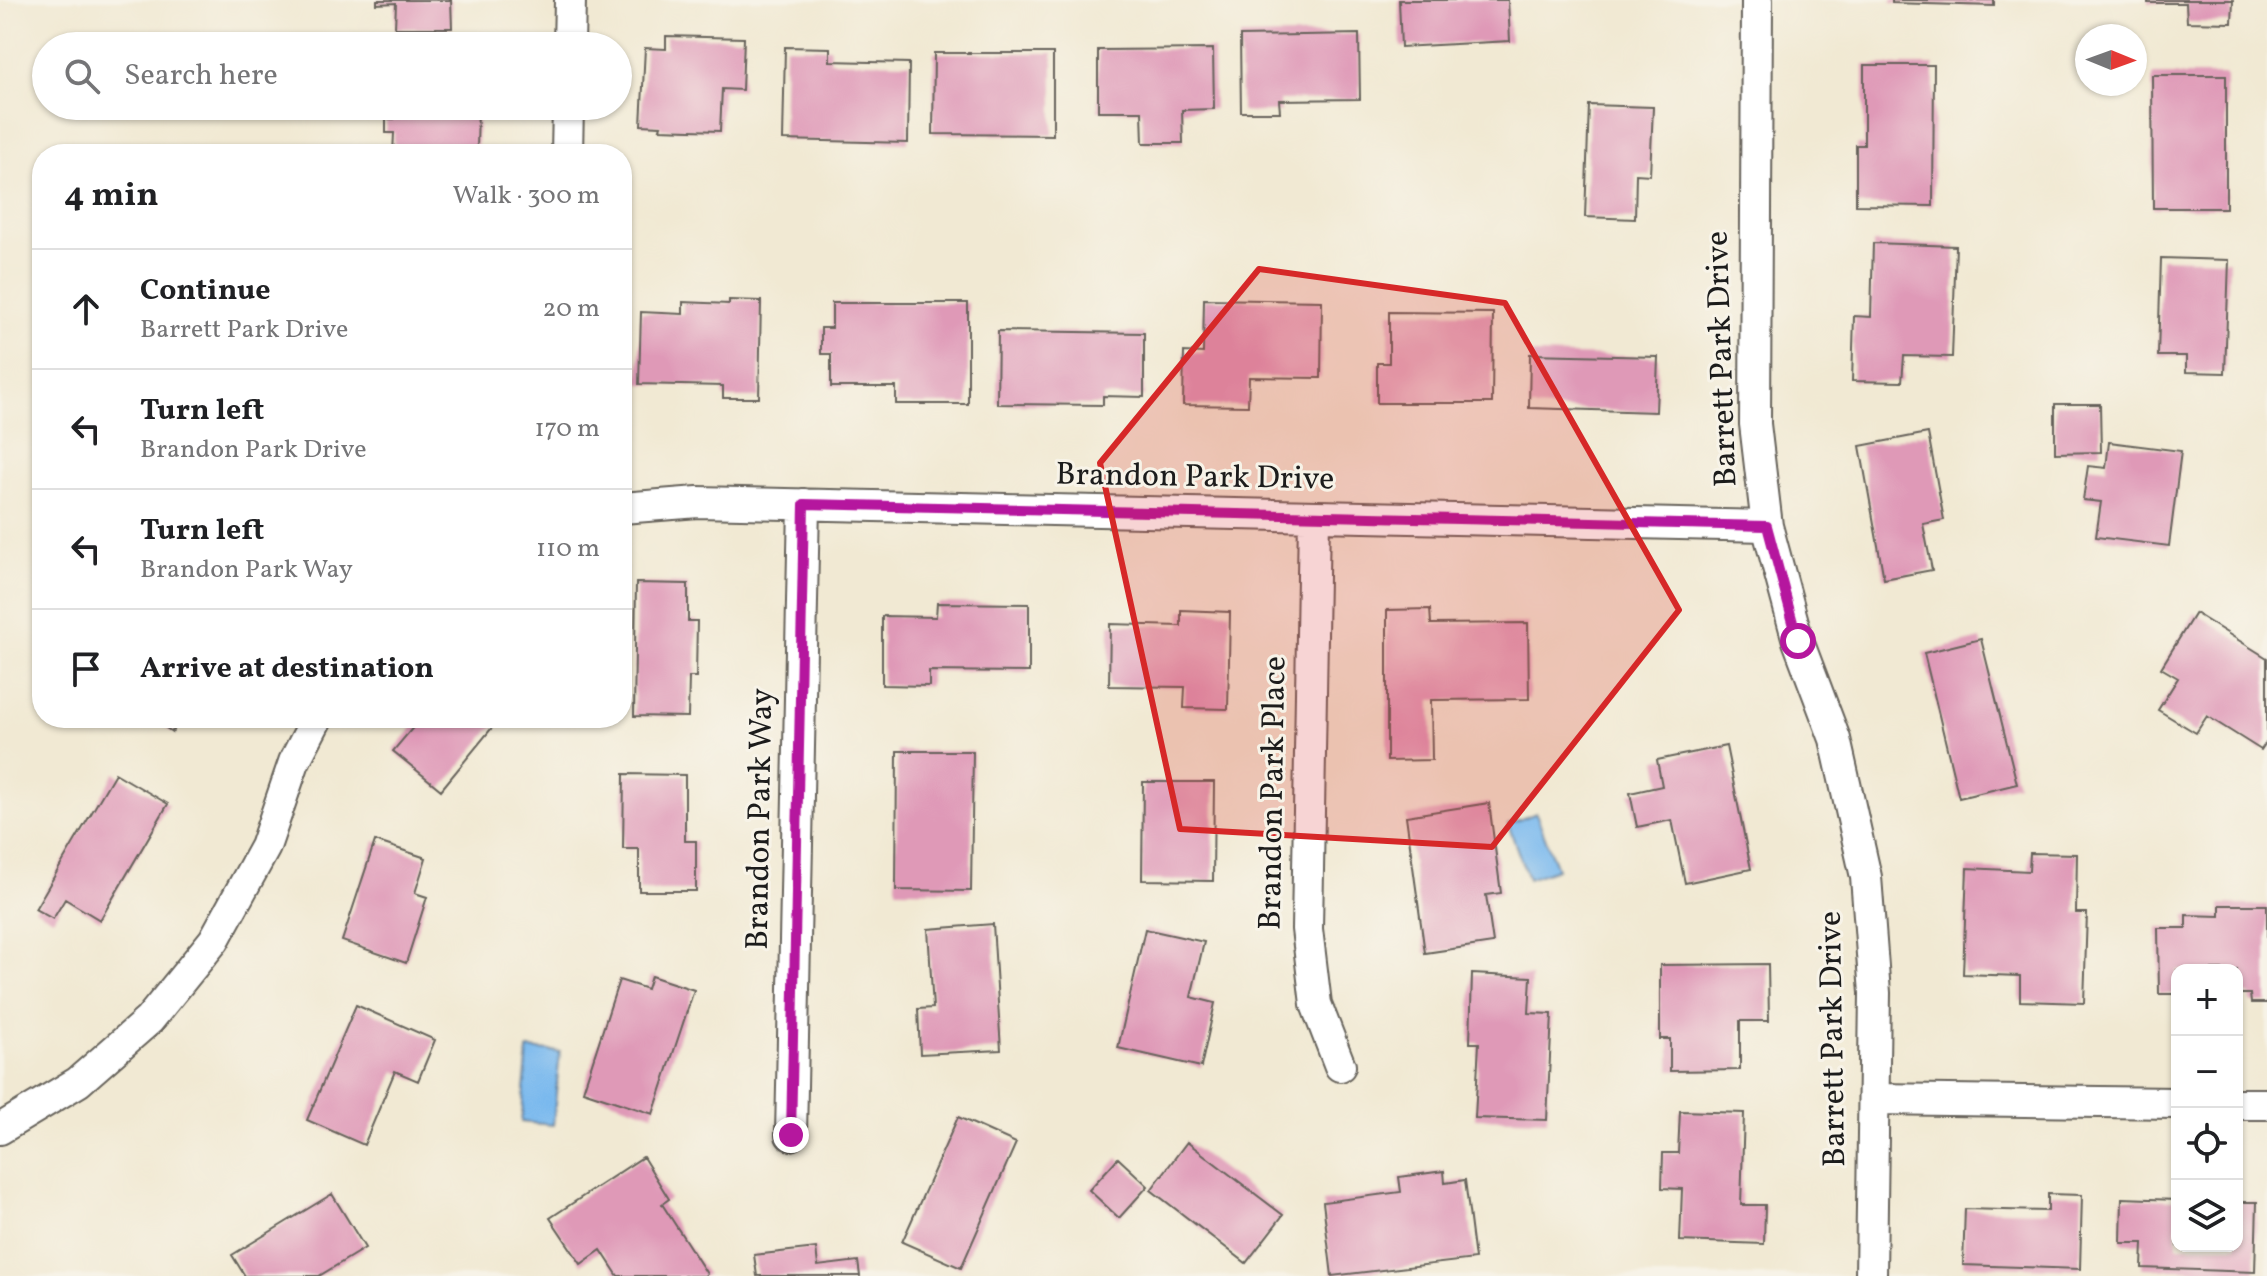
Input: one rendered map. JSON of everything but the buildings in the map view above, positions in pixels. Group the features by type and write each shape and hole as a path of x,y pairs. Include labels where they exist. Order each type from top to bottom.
{"street":[{"path":"569,32 570,0"},
{"name":"Barrett Park Drive","path":"1757,0 1755,424 1767,526 1798,641 1835,739 1866,877 1875,993 1871,1276"},
{"path":"567,144 568,120"},
{"name":"Brandon Park Drive","path":"632,507 698,502 1767,526"},
{"name":"Brandon Park Way","path":"791,1135 804,504"},
{"name":"Brandon Park Place","path":"1314,517 1307,929 1316,1004 1340,1066"},
{"path":"0,1129 78,1082 149,1020 214,940 265,847 294,762 312,728"},
{"path":"1874,1099 2171,1103"},
{"path":"2243,1104 2267,1104"}],"highlighted area":[{"path":"1259,269 1505,303 1679,610 1492,847 1180,829 1100,463"}],"water":[{"path":"1536,813 1557,869 1528,879 1508,824"},
{"path":"528,1049 560,1052 553,1125 521,1122"}],"route":[{"path":"791,1135 804,504 1767,526 1798,641"}]}
